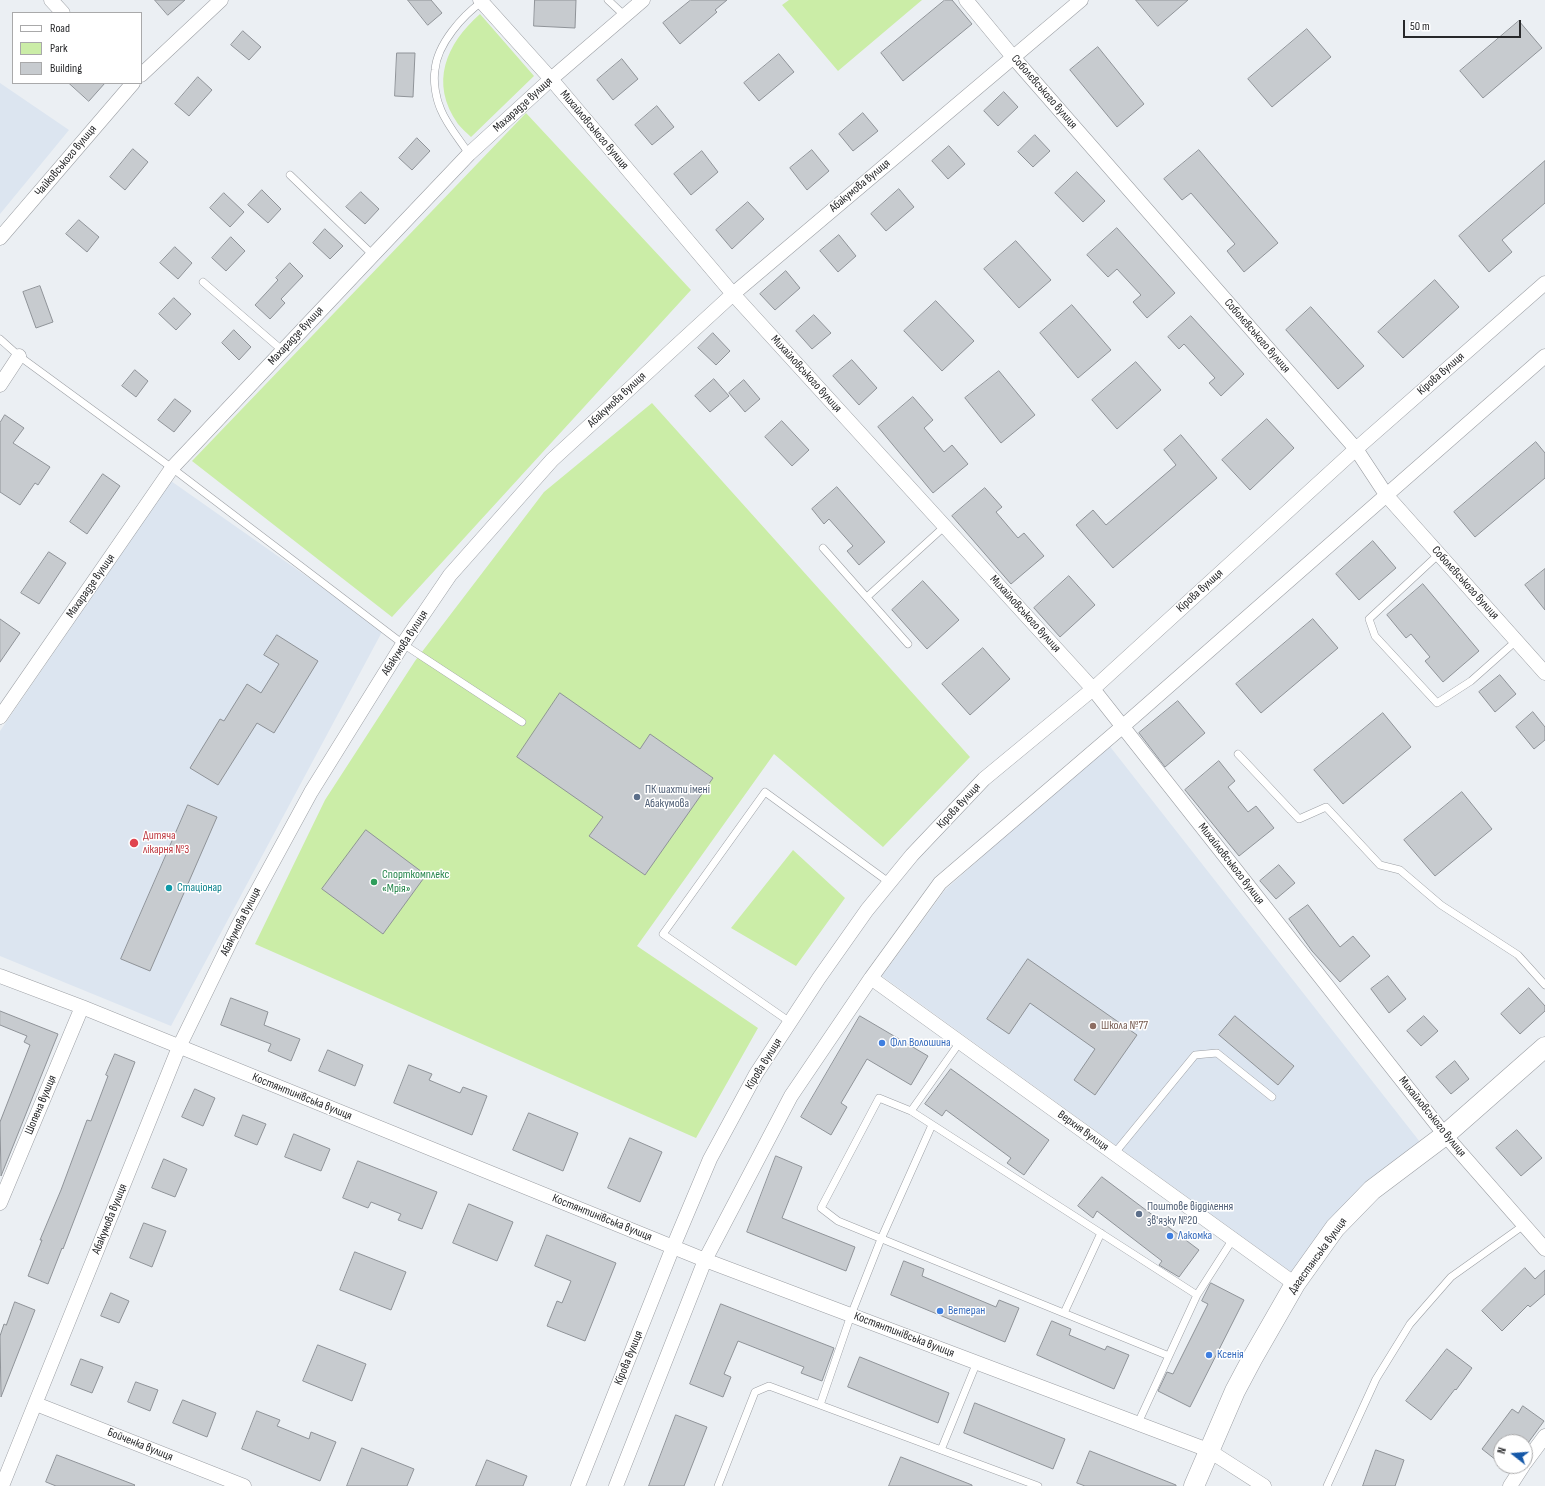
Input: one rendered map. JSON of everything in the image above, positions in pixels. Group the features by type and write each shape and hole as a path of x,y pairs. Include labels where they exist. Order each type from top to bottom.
{"street":[{"path":"51,0 62,12"},
{"name":"Чайковського вулиця","path":"142,73 221,0"},
{"name":"Махарадзе вулиця","path":"0,717 172,468 469,154 551,79 644,0"},
{"name":"Соболєвського вулиця","path":"966,0 1013,57 1356,449 1387,496 1545,673"},
{"name":"Абакумова вулиця","path":"2,1486 179,1047 238,926 311,792 403,644 450,575 552,460 733,294 1081,0"},
{"name":"Михайловського вулиця","path":"482,1 551,79 733,294 1093,689 1445,1135 1545,1249"},
{"name":"Чайковського вулиця","path":"0,238 130,84"},
{"name":"Кірова вулиця","path":"578,1486 673,1247 710,1159 756,1074 790,1022 858,923 912,855 984,779 1093,689 1356,449 1545,283"},
{"path":"0,385 19,356"},
{"path":"616,1486 706,1260 791,1096 871,978 940,883 1122,727 1544,360"},
{"name":"Костянтинівська вулиця","path":"0,976 82,1007 706,1260 1208,1450 1264,1486"},
{"name":"Верхня вулиця","path":"871,978 1295,1284"},
{"name":"Шопена вулиця","path":"0,1203 82,1007"},
{"name":"Дагестанська вулиця","path":"1194,1486 1208,1450 1235,1391 1295,1284 1335,1228 1372,1190 1445,1135 1545,1048"},
{"name":"Бойченка вулиця","path":"36,1404 244,1486"},
{"path":"1533,1452 1545,1436"},
{"path":"1510,1486 1518,1474"}],"lane":[{"path":"608,0 624,16"},
{"path":"469,154 441,109 436,88 434,70 440,50 455,28 464,17 482,1"},
{"path":"290,175 372,255"},
{"path":"203,282 283,350"},
{"path":"0,339 19,356 172,468 403,644 522,722"},
{"path":"867,597 945,526"},
{"path":"823,548 908,644"},
{"path":"1439,554 1369,619 1375,636 1437,703 1471,681 1516,641"},
{"path":"1238,754 1299,819 1326,807 1380,865 1400,870 1441,905 1518,955 1545,985"},
{"path":"790,1022 663,934 672,921 765,792 890,883"},
{"path":"911,1111 960,1042"},
{"path":"1114,1154 1195,1055 1217,1053 1272,1097"},
{"path":"1169,1356 838,1221 821,1208 879,1098 911,1111 1197,1295"},
{"path":"820,1405 851,1315 881,1238 932,1125"},
{"path":"1327,1486 1376,1379 1410,1324 1450,1277 1524,1225"},
{"path":"1064,1313 1101,1233"},
{"path":"1138,1423 1197,1295 1233,1239"},
{"path":"941,1450 977,1362"},
{"path":"718,1486 756,1392 769,1386 1038,1486"}],"shaded area":[{"path":"0,83 69,130 0,214"},
{"name":"Дитяча лікарня №3","path":"171,481 383,630 171,1026 0,956 0,731"},
{"path":"1108,744 1420,1142 1295,1275 882,976 945,890"}],"green space":[{"path":"789,0 922,0 838,71 782,5"},
{"path":"480,14 534,76 471,137 458,124 449,109 444,94 443,79 445,65 450,51 458,38"},
{"path":"526,113 691,290 392,617 192,461"},
{"path":"652,403 970,757 883,847 774,754 637,946 758,1028 696,1138 255,944 325,800 415,661 544,492"},
{"path":"793,850 845,898 796,966 731,928"}],"building":[{"path":"155,0 185,0 168,15"},
{"path":"408,0 431,0 442,13 428,25"},
{"path":"535,0 576,0 575,28 534,26"},
{"path":"691,0 727,0 715,10 717,12 680,44 663,23"},
{"path":"945,0 952,0 972,24 903,81 881,53"},
{"path":"1136,0 1188,0 1158,26"},
{"path":"1519,21 1542,48 1483,98 1460,71"},
{"path":"1307,29 1331,57 1272,107 1248,79"},
{"path":"243,31 261,47 249,60 231,45"},
{"path":"1098,47 1144,104 1117,127 1070,70"},
{"path":"397,53 415,53 413,97 395,96"},
{"path":"779,54 794,72 759,101 744,83"},
{"path":"622,59 638,79 613,100 597,80"},
{"path":"198,77 212,90 189,116 175,104"},
{"path":"70,84 104,84 89,101"},
{"path":"1004,92 1018,107 998,126 984,111"},
{"path":"657,106 674,127 652,145 635,125"},
{"path":"863,113 878,131 853,151 839,134"},
{"path":"1035,135 1050,151 1033,167 1018,152"},
{"path":"417,138 430,151 412,170 399,158"},
{"path":"949,146 965,164 948,179 932,161"},
{"path":"133,149 148,162 125,190 110,177"},
{"path":"812,150 829,171 807,190 790,168"},
{"path":"1199,150 1278,243 1244,272 1227,251 1235,244 1191,193 1182,200 1164,179"},
{"path":"702,151 718,172 691,195 674,174"},
{"path":"1545,161 1545,203 1502,240 1512,252 1489,272 1459,236"},
{"path":"1077,172 1105,201 1083,222 1055,193"},
{"path":"899,189 914,207 886,231 871,214"},
{"path":"262,190 281,209 268,223 248,205"},
{"path":"361,192 379,209 365,224 346,207"},
{"path":"224,193 244,212 230,227 210,208"},
{"path":"748,202 764,219 732,249 716,230"},
{"path":"79,220 99,237 87,252 66,234"},
{"path":"1117,228 1175,293 1147,318 1133,302 1141,295 1117,269 1108,277 1087,255"},
{"path":"325,229 343,246 330,259 313,243"},
{"path":"839,235 856,256 838,272 820,251"},
{"path":"231,237 245,251 226,271 212,258"},
{"path":"1016,241 1051,280 1019,308 984,269"},
{"path":"175,247 192,263 178,279 160,263"},
{"path":"290,263 303,276 281,299 285,303 270,319 255,305 278,280 276,278"},
{"path":"786,271 800,288 775,310 760,294"},
{"path":"1435,280 1459,307 1403,358 1378,332"},
{"path":"40,286 53,322 36,328 23,292"},
{"path":"174,298 191,314 176,330 159,314"},
{"path":"936,301 974,341 942,371 904,331"},
{"path":"1072,305 1111,350 1078,378 1040,333"},
{"path":"1311,307 1364,366 1338,389 1286,330"},
{"path":"814,315 831,333 812,349 796,331"},
{"path":"1191,316 1244,374 1221,396 1209,383 1215,378 1184,344 1179,349 1168,337"},
{"path":"234,330 251,347 239,360 222,343"},
{"path":"713,333 730,351 716,365 698,348"},
{"path":"852,360 877,388 859,405 833,376"},
{"path":"1136,362 1161,390 1117,429 1092,400"},
{"path":"135,370 148,381 136,397 122,386"},
{"path":"999,371 1035,415 1001,443 965,398"},
{"path":"714,379 729,396 710,412 695,396"},
{"path":"744,380 760,399 745,412 729,393"},
{"path":"913,397 933,420 924,428 944,452 952,445 968,464 933,493 878,427"},
{"path":"175,399 191,411 174,432 158,420"},
{"path":"5,415 24,428 13,443 50,467 38,485 35,483 20,505 0,492 0,423"},
{"path":"1267,419 1294,448 1250,490 1222,460"},
{"path":"782,421 809,450 792,466 765,437"},
{"path":"1181,435 1217,478 1113,568 1076,525 1093,510 1106,525 1176,465 1164,450"},
{"path":"1536,442 1545,453 1545,478 1475,537 1454,512"},
{"path":"103,474 120,486 87,534 70,522"},
{"path":"837,487 885,542 859,565 847,551 853,546 829,519 824,524 812,509"},
{"path":"985,488 1002,507 996,512 1018,538 1024,533 1044,556 1011,584 952,516"},
{"path":"1373,541 1396,568 1359,600 1336,574"},
{"path":"49,552 66,563 39,604 21,593"},
{"path":"1545,569 1545,610 1525,585"},
{"path":"1069,576 1095,605 1060,637 1034,608"},
{"path":"923,581 959,620 927,649 892,610"},
{"path":"1423,584 1479,651 1443,682 1425,661 1430,657 1411,634 1406,638 1387,615"},
{"path":"0,619 20,633 0,662"},
{"path":"1313,619 1338,648 1261,713 1236,684"},
{"path":"277,635 318,661 274,733 257,723 218,785 190,768 220,719 224,721 247,684 261,693 279,664 264,655"},
{"path":"983,648 1010,679 970,715 942,684"},
{"path":"1500,675 1516,694 1495,712 1479,692"},
{"name":"ПК шахти імені Абакумова","path":"560,693 640,749 650,734 713,778 645,875 589,836 603,817 517,757"},
{"path":"1178,701 1205,733 1165,767 1139,733"},
{"path":"1533,712 1545,727 1545,740 1534,749 1516,727"},
{"path":"1383,713 1411,747 1343,804 1314,770"},
{"path":"1219,761 1235,781 1228,787 1248,812 1256,806 1274,828 1239,856 1185,790"},
{"path":"1462,792 1492,829 1435,876 1404,840"},
{"name":"Стаціонар","path":"188,805 217,817 150,971 121,959"},
{"name":"Спорткомплекс «Мрія»","path":"366,830 426,875 383,934 322,889"},
{"path":"1279,865 1295,883 1276,899 1260,881"},
{"path":"1308,905 1340,947 1353,936 1370,956 1340,982 1312,951 1289,919"},
{"name":"Школа №77","path":"1028,959 1137,1035 1095,1095 1074,1080 1095,1049 1030,1003 1009,1034 987,1019"},
{"path":"1388,976 1406,999 1389,1013 1371,989"},
{"path":"1529,988 1545,1006 1545,1011 1520,1034 1501,1014"},
{"path":"231,998 268,1012 264,1025 300,1039 291,1061 268,1051 271,1044 221,1025"},
{"path":"0,1011 58,1034 1,1176 0,1122 30,1045 24,1042 27,1036 0,1025"},
{"path":"860,1016 928,1056 911,1085 867,1059 841,1103 847,1107 831,1135 801,1117"},
{"path":"1235,1016 1294,1066 1278,1085 1219,1035"},
{"path":"1424,1016 1438,1031 1421,1046 1407,1031"},
{"path":"328,1050 363,1065 355,1086 319,1071"},
{"path":"115,1054 135,1062 48,1284 28,1276 42,1240 40,1240 61,1190 87,1120 91,1121 108,1076 106,1075"},
{"path":"1455,1061 1469,1079 1451,1094 1436,1077"},
{"path":"409,1065 432,1074 429,1080 460,1093 463,1087 487,1096 472,1135 394,1103"},
{"path":"951,1069 1049,1140 1024,1175 1007,1163 1011,1158 946,1110 942,1116 925,1104"},
{"path":"195,1089 215,1098 203,1126 182,1117"},
{"path":"529,1113 578,1133 563,1171 513,1150"},
{"path":"243,1115 266,1124 257,1145 235,1136"},
{"path":"1517,1130 1542,1158 1521,1176 1496,1148"},
{"path":"294,1134 330,1149 321,1171 285,1157"},
{"path":"630,1138 662,1152 640,1202 608,1188"},
{"path":"776,1156 802,1167 782,1218 855,1247 846,1271 747,1232"},
{"path":"164,1159 187,1169 175,1197 152,1188"},
{"path":"358,1161 437,1192 422,1229 398,1220 401,1214 371,1202 368,1208 343,1198"},
{"path":"1102,1177 1199,1250 1179,1277 1159,1265 1162,1261 1097,1211 1093,1218 1078,1206"},
{"path":"469,1204 513,1222 497,1261 453,1243"},
{"path":"144,1223 166,1231 152,1267 130,1258"},
{"path":"547,1235 616,1263 585,1341 547,1326 557,1301 562,1303 571,1281 535,1266"},
{"path":"355,1252 406,1272 391,1310 340,1290"},
{"path":"904,1261 924,1269 922,1276 996,1307 999,1300 1019,1308 1005,1342 891,1295"},
{"path":"1525,1268 1535,1279 1545,1270 1545,1294 1530,1307 1528,1305 1502,1331 1482,1311"},
{"path":"1211,1283 1244,1300 1190,1407 1158,1391 1167,1372 1173,1374 1208,1304 1202,1301"},
{"path":"111,1293 129,1301 119,1323 101,1316"},
{"path":"15,1302 35,1310 1,1397 0,1336"},
{"path":"721,1304 834,1348 822,1381 801,1373 804,1367 738,1341 724,1374 731,1377 723,1397 690,1384"},
{"path":"1052,1321 1071,1329 1069,1335 1105,1350 1107,1346 1129,1355 1114,1389 1037,1355"},
{"path":"318,1345 366,1364 352,1401 303,1381"},
{"path":"1447,1349 1472,1368 1431,1420 1406,1401"},
{"path":"860,1357 949,1393 938,1423 848,1387"},
{"path":"81,1359 103,1367 92,1393 71,1385"},
{"path":"136,1382 158,1390 150,1411 128,1402"},
{"path":"183,1400 216,1413 207,1437 173,1423"},
{"path":"975,1403 1065,1439 1053,1469 964,1433"},
{"path":"1523,1406 1544,1421 1533,1436 1533,1434 1493,1434 1512,1409 1518,1413"},
{"path":"257,1411 280,1420 277,1426 309,1439 311,1432 336,1442 320,1481 242,1449"},
{"path":"676,1415 707,1427 684,1486 649,1486"},
{"path":"1493,1434 1493,1458 1482,1449"},
{"path":"362,1448 414,1469 407,1486 347,1486"},
{"path":"1376,1450 1404,1460 1395,1486 1363,1486"},
{"path":"1090,1451 1176,1486 1085,1486 1077,1483"},
{"path":"57,1455 135,1485 56,1486 46,1482"},
{"path":"901,1457 972,1485 972,1486 889,1486"},
{"path":"487,1460 527,1476 523,1486 476,1486"}],"place":[{"name":"ПК шахти імені Абакумова","path":"637,797"},
{"name":"Дитяча лікарня №3","path":"134,843"},
{"name":"Спорткомплекс «Мрія»","path":"374,882"},
{"name":"Стаціонар","path":"169,888"},
{"name":"Школа №77","path":"1093,1026"},
{"name":"Флп Волошина","path":"882,1043"},
{"name":"Поштове відділення зв'язку №20","path":"1139,1214"},
{"name":"Лакомка","path":"1170,1236"},
{"name":"Ветеран","path":"940,1311"},
{"name":"Ксенія","path":"1209,1355"}]}
